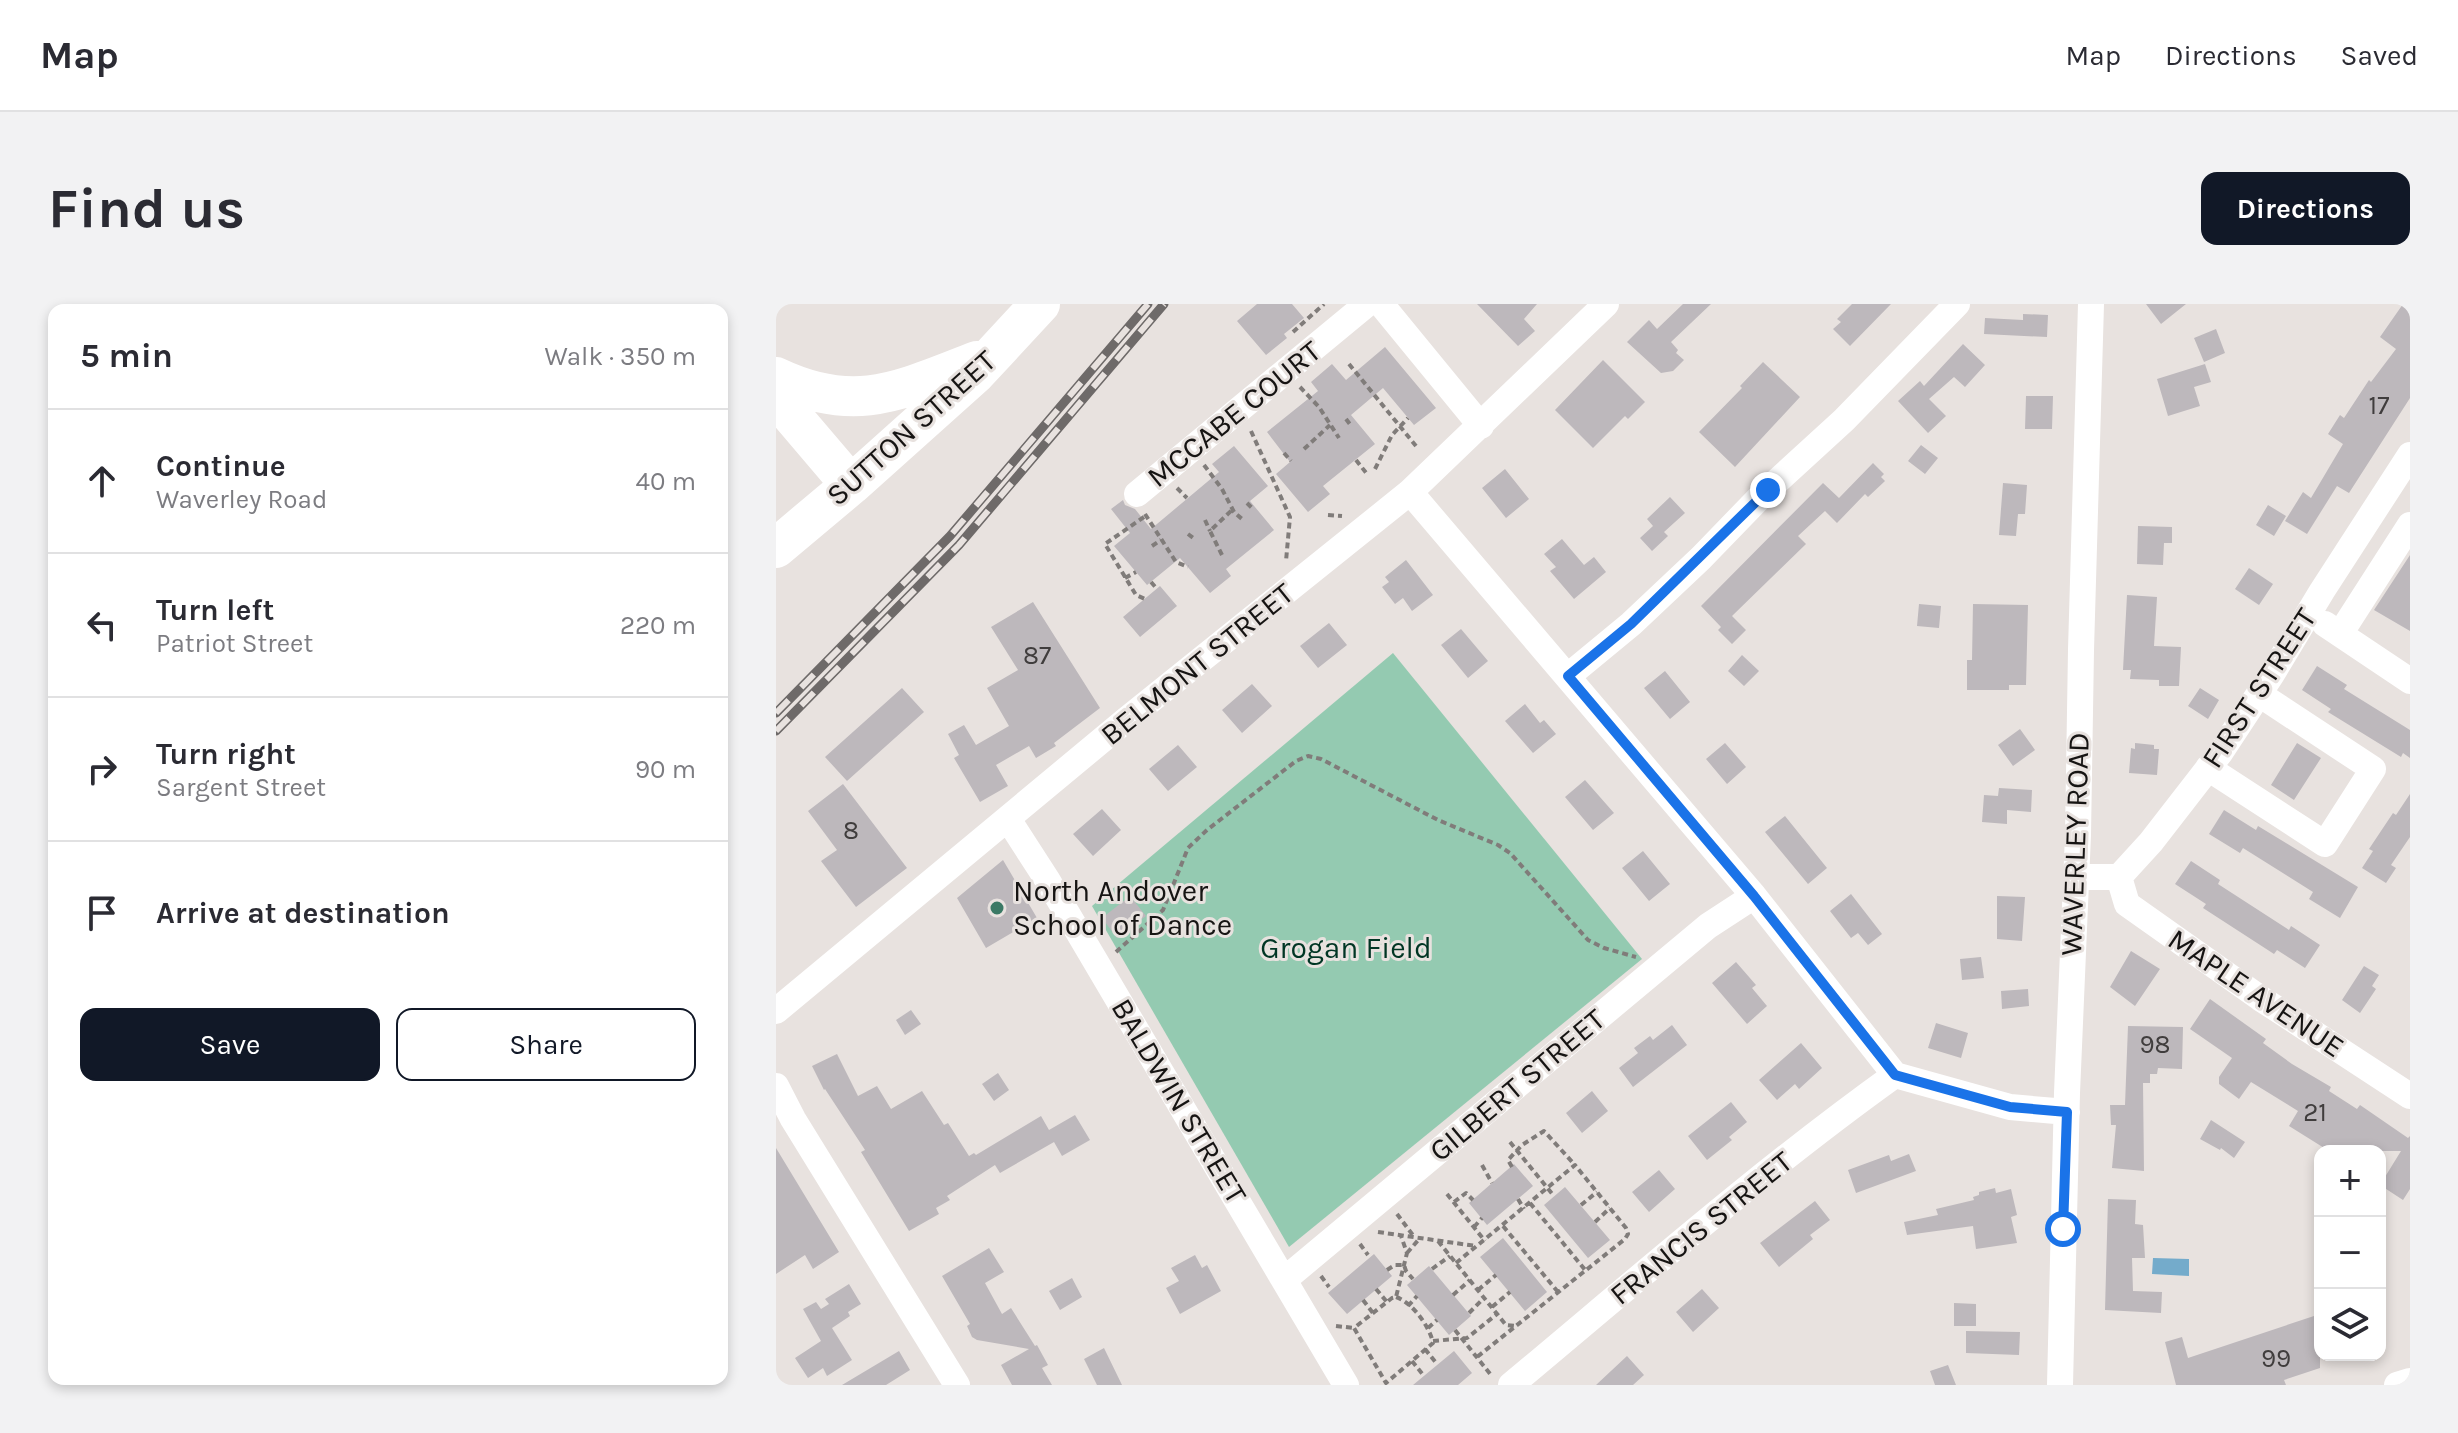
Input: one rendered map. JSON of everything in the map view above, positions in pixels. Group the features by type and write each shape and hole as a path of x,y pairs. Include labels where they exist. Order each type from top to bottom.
{"highway":[{"name":"SUTTON STREET","path":"776,548 851,485 992,356 1040,304"},
{"path":"776,377 801,389 827,395 852,398 876,396 992,356"},
{"path":"776,397 851,485"}],"street":[{"name":"MCCABE COURT","path":"1141,505 1367,304"},
{"path":"1381,304 1481,426"},
{"name":"BELMONT STREET","path":"776,1011 1410,492 1606,304"},
{"path":"1568,676 1631,624 1701,558 1761,496 1844,420 1957,304"},
{"name":"WAVERLEY ROAD","path":"2060,1385 2091,304"},
{"name":"FIRST STREET","path":"2119,877 2151,842 2208,768 2259,694 2410,455"},
{"path":"1410,492 1754,896 1895,1075 2010,1107 2067,1112"},
{"path":"2340,634 2410,525"},
{"path":"2309,613 2410,681"},
{"path":"2208,768 2325,844 2373,769 2259,694"},
{"name":"BALDWIN STREET","path":"1008,819 1098,964 1346,1385"},
{"path":"2076,877 2119,877"},
{"name":"MAPLE AVENUE","path":"2119,877 2127,904 2260,998 2410,1096"},
{"name":"GILBERT STREET","path":"1284,1280 1708,926 1754,896"},
{"name":"FRANCIS STREET","path":"1502,1381 1895,1075"},
{"path":"776,1086 793,1119 957,1385"},
{"path":"2397,1385 2410,1381"}],"path":[{"path":"1287,338 1324,304"},
{"path":"1349,364 1416,446"},
{"path":"1298,385 1319,407 1339,438"},
{"path":"1375,469 1384,448 1408,418"},
{"path":"1346,419 1352,427"},
{"path":"1304,449 1330,425"},
{"path":"1248,426 1290,517 1286,591"},
{"path":"1284,453 1291,461"},
{"path":"1356,460 1367,474"},
{"path":"1203,463 1242,519"},
{"path":"1175,486 1187,498"},
{"path":"1247,503 1254,510"},
{"path":"1145,599 1136,595 1105,544 1141,505 1176,562 1188,567"},
{"path":"1210,531 1233,509"},
{"path":"1205,520 1222,555"},
{"path":"1188,534 1196,540"},
{"path":"1152,546 1161,540"},
{"path":"1125,578 1136,572"},
{"path":"1151,582 1157,589"},
{"path":"1098,964 1137,936 1143,926 1163,910 1188,848 1296,761 1308,756 1321,759 1438,820 1498,845 1510,853 1588,940 1604,948 1634,955 1651,973"},
{"path":"1477,1357 1628,1234 1575,1165 1544,1131 1508,1160 1512,1167"},
{"path":"1510,1142 1554,1196"},
{"path":"1482,1165 1492,1183"},
{"path":"1456,1263 1575,1165"},
{"path":"1581,1205 1597,1192"},
{"path":"1454,1202 1466,1193 1473,1200"},
{"path":"1447,1194 1485,1241"},
{"path":"1518,1199 1524,1209"},
{"path":"1530,1203 1586,1271"},
{"path":"1595,1222 1610,1208"},
{"path":"1504,1212 1511,1220"},
{"path":"1474,1227 1482,1218"},
{"path":"1503,1226 1558,1293"},
{"path":"1372,1231 1478,1246"},
{"path":"1401,1236 1407,1253"},
{"path":"1396,1297 1407,1253 1420,1238"},
{"path":"1438,1241 1506,1325 1517,1326"},
{"path":"1358,1242 1368,1255"},
{"path":"1432,1269 1450,1256"},
{"path":"1387,1270 1395,1265 1404,1265"},
{"path":"1404,1265 1413,1279"},
{"path":"1320,1274 1329,1287"},
{"path":"1478,1290 1496,1275"},
{"path":"1453,1295 1470,1280"},
{"path":"1376,1289 1387,1302"},
{"path":"1492,1307 1510,1292"},
{"path":"1408,1306 1417,1296"},
{"path":"1433,1341 1428,1328 1403,1299 1396,1297 1354,1328 1387,1384 1433,1341 1467,1338 1497,1314"},
{"path":"1469,1313 1484,1298"},
{"path":"1363,1300 1373,1313"},
{"path":"1428,1328 1437,1320"},
{"path":"1502,1337 1506,1325"},
{"path":"1455,1330 1502,1381"},
{"path":"1425,1349 1437,1364"},
{"path":"1412,1361 1424,1376"}],"green space":[{"name":"Grogan Field","path":"1393,653 1642,959 1289,1247 1092,906"}],"water":[{"path":"2153,1258 2189,1259 2189,1276 2152,1274"}],"building":[{"path":"1257,304 1292,304 1304,318 1284,334 1287,338 1266,355 1237,321"},
{"path":"1477,304 1537,304 1524,319 1535,331 1518,346"},
{"path":"1683,304 1711,304 1671,342 1684,360 1673,371 1661,373 1627,342 1649,320 1657,329"},
{"path":"1852,304 1891,304 1850,346 1833,329 1841,322 1837,319"},
{"path":"2146,304 2186,304 2161,324"},
{"path":"2403,304 2410,304 2410,398 2349,493 2337,486 2307,534 2285,521 2303,492 2311,498 2343,444 2328,434 2340,415 2344,418 2369,380 2371,382 2396,349 2380,337"},
{"path":"2023,314 2048,315 2047,337 1984,334 1985,318 2023,320"},
{"path":"2216,329 2225,353 2204,362 2194,338"},
{"path":"1963,344 1985,365 1965,387 1954,377 1929,399 1946,416 1928,433 1898,401 1920,381 1924,386"},
{"path":"1385,347 1436,408 1414,425 1383,388 1351,415 1375,444 1323,486 1330,494 1308,512 1276,474 1290,462 1267,432 1318,391 1311,382 1332,364 1346,380"},
{"path":"1603,360 1645,402 1628,419 1625,416 1593,448 1555,410"},
{"path":"1763,362 1800,397 1735,467 1699,432"},
{"path":"2205,364 2211,382 2194,387 2200,406 2168,416 2157,379"},
{"path":"2026,396 2053,396 2052,429 2025,429"},
{"path":"1921,445 1938,458 1925,474 1908,461"},
{"path":"1234,446 1268,486 1250,501 1274,530 1226,569 1231,576 1210,593 1180,558 1147,585 1114,546 1130,533 1111,509 1123,500 1151,529 1219,472 1212,464"},
{"path":"1873,463 1884,474 1881,477 1885,481 1868,497 1865,494 1837,523 1825,511 1798,536 1806,544 1732,616 1746,630 1732,644 1701,606 1823,483 1839,498"},
{"path":"1505,469 1529,499 1506,518 1482,488"},
{"path":"2003,483 2027,485 2025,514 2018,514 2016,536 1999,535"},
{"path":"1670,497 1685,513 1664,532 1668,536 1652,551 1640,538 1653,526 1647,519"},
{"path":"2268,505 2286,516 2274,536 2256,525"},
{"path":"2138,526 2172,527 2172,543 2164,543 2163,565 2137,564"},
{"path":"1562,539 1584,565 1594,557 1606,572 1574,599 1550,571 1556,567 1544,554"},
{"path":"2410,555 2410,631 2374,610"},
{"path":"1406,560 1433,595 1412,611 1403,598 1395,604 1382,587 1389,582 1385,577"},
{"path":"2249,568 2273,584 2259,605 2235,589"},
{"path":"1160,586 1177,606 1140,637 1123,617"},
{"path":"2127,595 2157,597 2154,646 2181,647 2179,686 2159,686 2159,680 2130,679 2131,670 2123,670"},
{"path":"1033,602 1100,708 1054,743 1056,746 1036,758 1029,746 996,765 1008,786 980,802 954,758 959,755 948,734 964,725 976,745 1009,726 987,688 1018,670 991,627"},
{"path":"1919,604 1941,606 1939,628 1917,626"},
{"path":"1973,604 2028,605 2026,685 2009,685 2009,690 1967,690 1967,660 1972,660"},
{"path":"1329,623 1347,645 1318,668 1300,646"},
{"path":"1461,629 1488,661 1468,678 1441,645"},
{"path":"1742,655 1759,671 1744,686 1728,671"},
{"path":"2317,666 2347,685 2344,689 2410,730 2410,758 2403,753 2401,757 2328,712 2331,709 2302,690"},
{"path":"1665,671 1690,702 1670,719 1644,688"},
{"path":"1252,684 1272,706 1242,733 1222,710"},
{"path":"902,688 924,712 847,781 825,757"},
{"path":"2200,688 2219,700 2208,719 2188,706"},
{"path":"1525,704 1540,723 1544,720 1556,734 1533,753 1505,721"},
{"path":"2020,729 2035,750 2013,766 1998,745"},
{"path":"1725,743 1746,767 1727,784 1706,759"},
{"path":"2135,743 2154,745 2154,749 2159,749 2157,775 2129,773 2131,748 2135,749"},
{"path":"2297,743 2321,758 2294,800 2271,785"},
{"path":"1178,745 1197,767 1168,791 1149,769"},
{"path":"1585,780 1614,813 1593,830 1565,797"},
{"path":"843,784 907,868 856,907 821,861 837,850 808,811"},
{"path":"1999,788 2032,790 2031,812 2007,810 2007,824 1982,822 1984,795 1998,796"},
{"path":"2410,794 2410,837 2391,865 2396,868 2386,883 2362,868 2373,851 2369,849"},
{"path":"1102,809 1121,830 1093,856 1073,834"},
{"path":"2224,810 2256,830 2258,826 2358,887 2340,918 2309,899 2313,892 2243,848 2240,853 2209,834"},
{"path":"1785,816 1827,868 1808,884 1765,832"},
{"path":"1643,851 1670,884 1649,901 1622,868"},
{"name":"North Andover School of Dance","path":"1003,860 1037,918 986,948 957,898"},
{"path":"2191,861 2220,880 2218,884 2289,930 2291,926 2320,945 2305,968 2277,950 2274,954 2203,908 2206,904 2175,884"},
{"path":"1851,894 1882,934 1868,945 1858,933 1851,938 1830,911"},
{"path":"1130,896 1146,916 1117,938 1102,918"},
{"path":"1997,896 2025,897 2022,941 1997,939"},
{"path":"2131,951 2160,969 2135,1006 2110,987"},
{"path":"1981,957 1984,978 1962,980 1960,959"},
{"path":"1736,962 1756,985 1752,988 1767,1006 1747,1024 1712,983"},
{"path":"2364,966 2379,975 2372,986 2376,989 2360,1013 2342,1000"},
{"path":"2028,989 2029,1006 2002,1009 2001,991"},
{"path":"2210,999 2266,1039 2263,1043 2331,1087 2329,1091 2357,1109 2360,1105 2408,1138 2410,1136 2410,1189 2403,1200 2386,1189 2386,1175 2401,1151 2386,1151 2386,1145 2319,1145 2289,1126 2298,1111 2251,1082 2239,1099 2219,1084 2219,1077 2232,1058 2190,1029"},
{"path":"911,1010 921,1024 905,1035 896,1020"},
{"path":"1936,1023 1968,1033 1961,1058 1928,1048"},
{"path":"1672,1025 1687,1045 1633,1087 1619,1068 1638,1053 1634,1048 1650,1036 1653,1040"},
{"path":"2128,1026 2183,1027 2182,1069 2158,1068 2157,1074 2150,1074 2150,1083 2143,1083 2144,1171 2112,1168 2116,1125 2111,1125 2110,1105 2125,1105"},
{"path":"1801,1043 1822,1068 1799,1089 1795,1084 1777,1100 1759,1080"},
{"path":"837,1054 858,1096 877,1086 891,1109 922,1091 969,1156 976,1155 1041,1116 1049,1130 1075,1115 1090,1140 1062,1156 1054,1142 1000,1173 995,1165 947,1196 950,1200 936,1208 939,1214 909,1231 861,1152 865,1150 824,1090 812,1066"},
{"path":"998,1073 1009,1090 994,1101 982,1084"},
{"path":"1592,1091 1608,1111 1582,1133 1566,1113"},
{"path":"1731,1102 1747,1122 1729,1137 1732,1140 1707,1160 1688,1136"},
{"path":"2211,1120 2245,1142 2234,1158 2200,1139"},
{"path":"776,1148 839,1252 813,1269 805,1255 776,1274"},
{"path":"1909,1154 1916,1171 1856,1193 1848,1170 1889,1155 1891,1161"},
{"path":"1514,1164 1533,1186 1487,1225 1469,1203"},
{"path":"1659,1170 1675,1189 1649,1212 1632,1192"},
{"path":"1565,1187 1610,1240 1588,1258 1544,1205"},
{"path":"1995,1188 1996,1193 2011,1189 2017,1215 2011,1217 2017,1243 1976,1249 1973,1226 1907,1235 1904,1222 1938,1215 1936,1209 1974,1200 1973,1197 1979,1192"},
{"path":"2108,1199 2136,1200 2135,1224 2143,1225 2145,1258 2132,1258 2133,1291 2162,1292 2161,1313 2105,1310"},
{"path":"1815,1201 1830,1220 1810,1235 1813,1239 1779,1267 1760,1243"},
{"path":"1503,1238 1547,1292 1525,1311 1480,1257"},
{"path":"989,1248 1004,1272 985,1283 1002,1314 1011,1308 1037,1345 1048,1365 1042,1368 1052,1385 1012,1385 1001,1365 1029,1349 972,1337 967,1326 970,1324 942,1276"},
{"path":"1374,1254 1392,1276 1347,1314 1328,1293"},
{"path":"1195,1255 1202,1268 1207,1265 1221,1291 1180,1314 1166,1288 1179,1281 1171,1268"},
{"path":"1429,1266 1471,1316 1449,1335 1407,1285"},
{"path":"1072,1278 1082,1297 1060,1310 1049,1291"},
{"path":"849,1284 861,1304 832,1328 852,1360 827,1376 823,1368 808,1378 795,1358 821,1341 803,1309 816,1302 821,1309 829,1304 825,1299"},
{"path":"1702,1289 1719,1308 1693,1332 1676,1312"},
{"path":"1954,1303 1976,1304 1976,1326 1954,1326"},
{"path":"2314,1316 2314,1361 2320,1361 2320,1368 2284,1380 2286,1385 2176,1385 2165,1342 2182,1337 2188,1358"},
{"path":"1966,1331 2020,1332 2019,1355 1966,1353"},
{"path":"1104,1348 1122,1385 1097,1385 1084,1359"},
{"path":"899,1351 910,1370 886,1385 842,1385"},
{"path":"1454,1351 1472,1373 1458,1385 1413,1385"},
{"path":"1627,1356 1644,1375 1633,1385 1596,1385"},
{"path":"1948,1365 1956,1385 1935,1385 1930,1371"}],"railway":[{"path":"776,713 950,536 1148,304"},
{"path":"776,731 959,545 1164,304"}],"place":[{"name":"North Andover School of Dance","path":"997,908"}],"route":[{"path":"1768,490 1631,624 1568,676 1754,896 1895,1075 2010,1107 2067,1112 2063,1229"}]}
